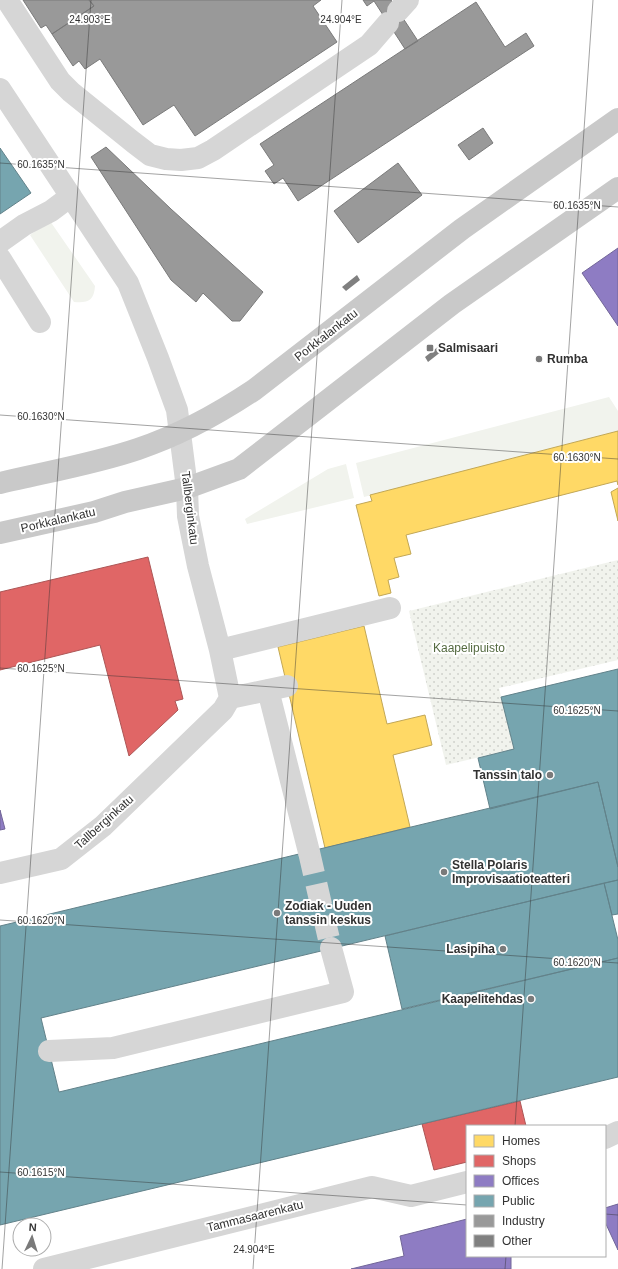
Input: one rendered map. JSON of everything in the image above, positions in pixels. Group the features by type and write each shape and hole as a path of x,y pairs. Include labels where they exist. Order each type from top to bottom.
{"main road":[{"name":"Porkkalankatu","path":"0,483 114,457 180,432 223,410 254,390 462,229 618,119"},
{"name":"Porkkalankatu","path":"0,533 94,512 125,502 187,488 239,469 452,304 618,188"}],"street":[{"path":"7,0 60,81 71,92 150,155 166,159 181,160 198,158 213,150 369,45 398,11"},
{"name":"Tallberginkatu","path":"0,89 128,283 177,410 187,488 188,516 230,698 223,710 103,826 61,859 0,873"},
{"path":"0,242 24,225 51,211 71,196"},
{"path":"0,258 40,322"},
{"path":"220,650 390,608"},
{"path":"230,698 278,688 309,852"},
{"path":"50,1051 113,1048 343,992 331,948"},
{"path":"606,1138 618,1132"},
{"name":"Tammasaarenkatu","path":"44,1269 372,1187 411,1196 466,1182"}],"green space":[{"path":"50,221 95,286 92,298 87,301 74,302 30,235"},
{"path":"609,397 618,411 618,431 364,497 356,463"},
{"path":"346,464 354,498 247,524 245,519 328,469"},
{"name":"Kaapelipuisto","path":"618,560 618,660 499,688 514,749 446,765 409,611"}],"building: Homes":[{"path":"618,431 618,485 617,481 406,535 411,554 394,558 399,577 388,580 391,593 379,596 356,505 372,501 370,495"},
{"path":"618,488 618,521 611,492"},
{"path":"364,626 387,724 425,715 432,745 393,755 410,827 325,848 278,647"}],"building: Shops":[{"path":"148,557 183,699 175,701 178,710 129,756 100,645 0,670 0,592"},
{"path":"520,1101 526,1125 466,1125 466,1162 434,1170 422,1124"}],"building: Offices":[{"path":"618,248 618,326 582,273"},
{"path":"0,810 5,829 0,830"},
{"path":"618,1204 618,1250 606,1224 606,1208"},
{"path":"466,1219 466,1257 511,1257 511,1269 351,1269 404,1256 400,1236"}],"building: Public":[{"path":"0,148 31,193 0,214"},
{"name":"Tanssin talo","path":"618,669 618,867 598,782 490,809 478,758 514,749 501,697"},
{"name":"Kaapelitehdas","path":"598,782 618,867 618,880 41,1018 59,1092 618,958 618,1077 33,1217 12,1217 12,1222 0,1225 0,926"},
{"path":"618,880 618,914 612,915 604,883"},
{"name":"Lasipiha","path":"604,883 618,940 618,958 402,1009 385,936"}],"building: Industry":[{"path":"23,0 89,0 94,6 52,34 46,25 41,28"},
{"path":"89,0 321,0 313,6 337,42 195,136 174,105 143,125 100,59 85,69 79,61 73,66 52,34 94,6"},
{"path":"363,0 391,0 418,41 405,49 374,1 367,6"},
{"path":"476,2 505,47 526,33 534,46 298,201 283,178 274,184 265,171 274,165 260,144"},
{"path":"483,128 493,143 469,160 458,145"},
{"path":"106,147 171,209 263,292 240,321 232,321 203,293 196,302 171,280 91,157"},
{"path":"398,163 422,195 358,243 334,211"}],"building: Other":[{"path":"357,275 360,280 346,291 342,287"},
{"path":"439,346 442,351 428,362 425,357"}],"tunnel":[{"path":"309,852 331,948"}],"place":[{"name":"Salmisaari","path":"430,348"},
{"name":"Rumba","path":"539,359"},
{"name":"Tanssin talo","path":"550,775"},
{"name":"Stella Polaris Improvisaatioteatteri","path":"444,872"},
{"name":"Zodiak - Uuden tanssin keskus","path":"277,913"},
{"name":"Lasipiha","path":"503,949"},
{"name":"Kaapelitehdas","path":"531,999"}]}
